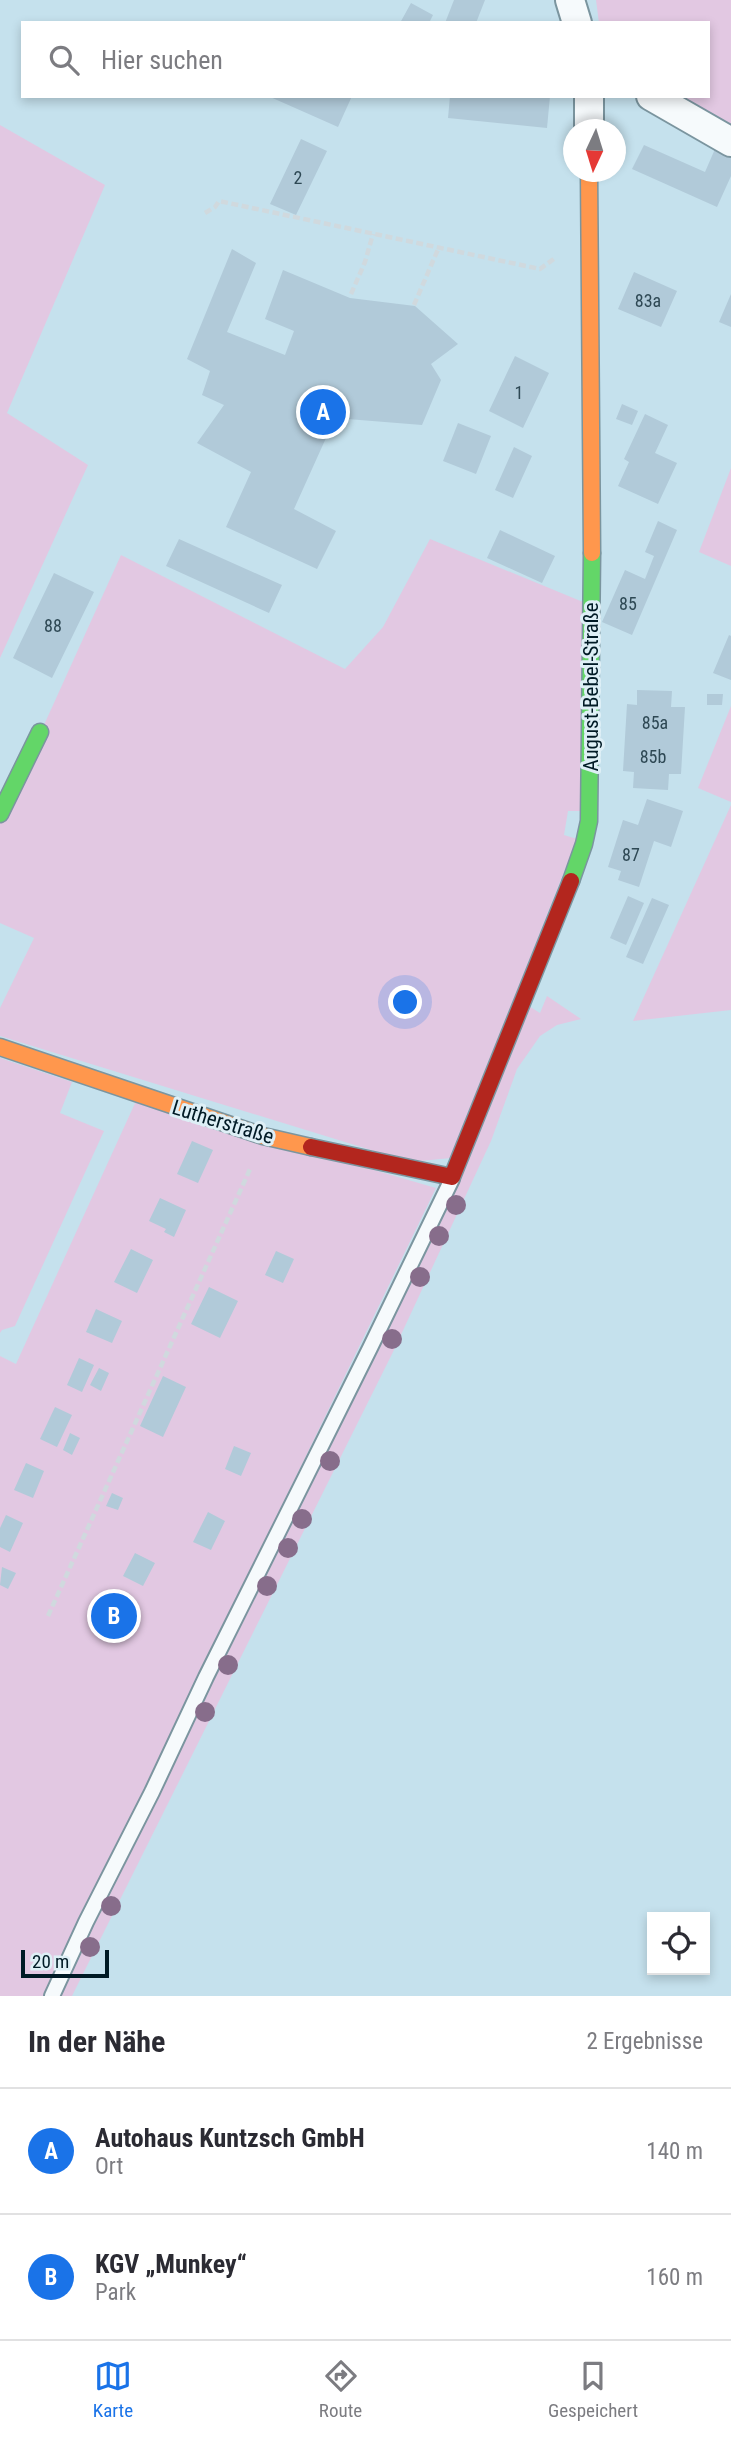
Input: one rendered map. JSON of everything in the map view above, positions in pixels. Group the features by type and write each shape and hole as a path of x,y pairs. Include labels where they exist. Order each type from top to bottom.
{"street":[{"path":"570,0 576,21"},
{"path":"589,98 589,119"},
{"path":"654,98 731,142"},
{"name":"August-Bebel-Straße","path":"452,1177 563,904 584,844 589,821 592,606 589,182"},
{"path":"0,814 40,732"},
{"name":"Lutherstraße","path":"0,1046 263,1136 452,1177"}],"lane":[{"path":"52,1996 452,1177"}],"path":[{"path":"205,213 219,201 540,269 554,258 565,260"},
{"path":"351,294 373,234"},
{"path":"414,305 439,247"},
{"path":"48,1616 263,1136"}],"shaded area":[{"path":"596,0 731,0 731,125 683,98 710,98 710,21 599,21"},
{"path":"0,125 105,185 7,413 88,465 0,658"},
{"path":"731,468 731,566 699,552"},
{"path":"430,539 583,602 581,811 568,811 564,835 577,839 451,1158 410,1162 0,1036 0,1008 34,938 0,923 0,822 121,555 345,669 383,627"},
{"path":"731,706 731,802 698,788"},
{"path":"731,805 731,1010 633,1021"},
{"path":"547,996 581,1019 557,1025 540,1036 517,1069 491,1141 393,1352 72,1996 60,1996 376,1349 527,1005 540,1013"},
{"path":"0,1058 72,1082 60,1113 104,1131 15,1326 0,1333"},
{"path":"136,1101 436,1188 44,1996 0,1996 0,1356 16,1364"}],"building":[{"path":"454,0 485,0 477,21 446,21"},
{"path":"411,3 433,15 430,21 401,21"},
{"path":"273,98 351,98 338,127"},
{"path":"450,98 550,98 547,128 448,118"},
{"path":"301,139 327,151 296,215 270,204"},
{"path":"644,145 705,172 715,149 731,156 731,176 717,207 632,169"},
{"path":"232,249 256,263 227,332 285,355 294,331 265,319 283,270 350,298 415,306 458,344 431,364 441,380 422,425 335,418 294,509 336,531 317,569 226,527 251,472 197,443 224,405 202,395 210,371 187,359"},
{"path":"634,272 677,291 661,327 618,309"},
{"path":"731,294 731,327 719,322"},
{"path":"515,356 549,373 523,428 489,411"},
{"path":"622,404 638,411 632,425 616,419"},
{"path":"645,414 668,425 655,453 677,463 658,504 618,486 629,462 624,459"},
{"path":"458,423 491,436 476,474 443,461"},
{"path":"514,447 532,456 513,498 495,490"},
{"path":"658,521 677,530 632,635 602,622 625,570 645,579 654,556 645,552"},
{"path":"500,530 555,556 542,583 487,558"},
{"path":"179,539 282,585 269,613 166,566"},
{"path":"54,573 94,592 52,678 13,658"},
{"path":"729,635 731,636 731,680 713,673"},
{"path":"637,690 672,691 671,707 685,707 681,774 669,774 668,790 633,788 634,772 623,771 627,704 637,705"},
{"path":"707,694 723,694 722,705 707,705"},
{"path":"647,799 683,811 671,847 654,841 639,887 618,880 621,871 608,867 623,820 638,825"},
{"path":"628,896 644,903 626,945 610,938"},
{"path":"652,898 669,905 643,964 626,957"},
{"path":"192,1141 213,1150 198,1183 177,1174"},
{"path":"160,1198 186,1210 174,1237 164,1232 166,1229 149,1221"},
{"path":"131,1249 153,1260 137,1293 114,1282"},
{"path":"276,1251 294,1259 283,1283 265,1275"},
{"path":"209,1287 238,1301 220,1338 191,1324"},
{"path":"96,1309 122,1321 112,1343 86,1332"},
{"path":"79,1358 94,1365 82,1392 67,1385"},
{"path":"99,1368 109,1373 101,1391 90,1385"},
{"path":"163,1376 186,1387 163,1437 140,1426"},
{"path":"55,1407 72,1415 57,1447 40,1439"},
{"path":"70,1433 80,1438 72,1455 63,1450"},
{"path":"234,1446 251,1453 241,1476 225,1469"},
{"path":"26,1463 44,1471 33,1498 14,1490"},
{"path":"112,1493 123,1498 118,1510 106,1506"},
{"path":"208,1512 225,1521 211,1550 193,1542"},
{"path":"6,1515 23,1523 10,1552 0,1547 0,1528"},
{"path":"135,1553 155,1563 143,1586 123,1576"},
{"path":"2,1567 16,1573 8,1589 0,1585"}],"traffic: fast":[{"path":"571,881 589,821 592,553"},
{"path":"0,814 40,732"}],"traffic: slow":[{"path":"589,182 592,553"},
{"path":"0,1047 263,1136 311,1147"}],"traffic: jam":[{"path":"311,1147 452,1177 571,881"}],"place":[{"name":"Autohaus Kuntzsch GmbH","path":"323,412"},
{"name":"KGV „Munkey“","path":"114,1616"}]}
